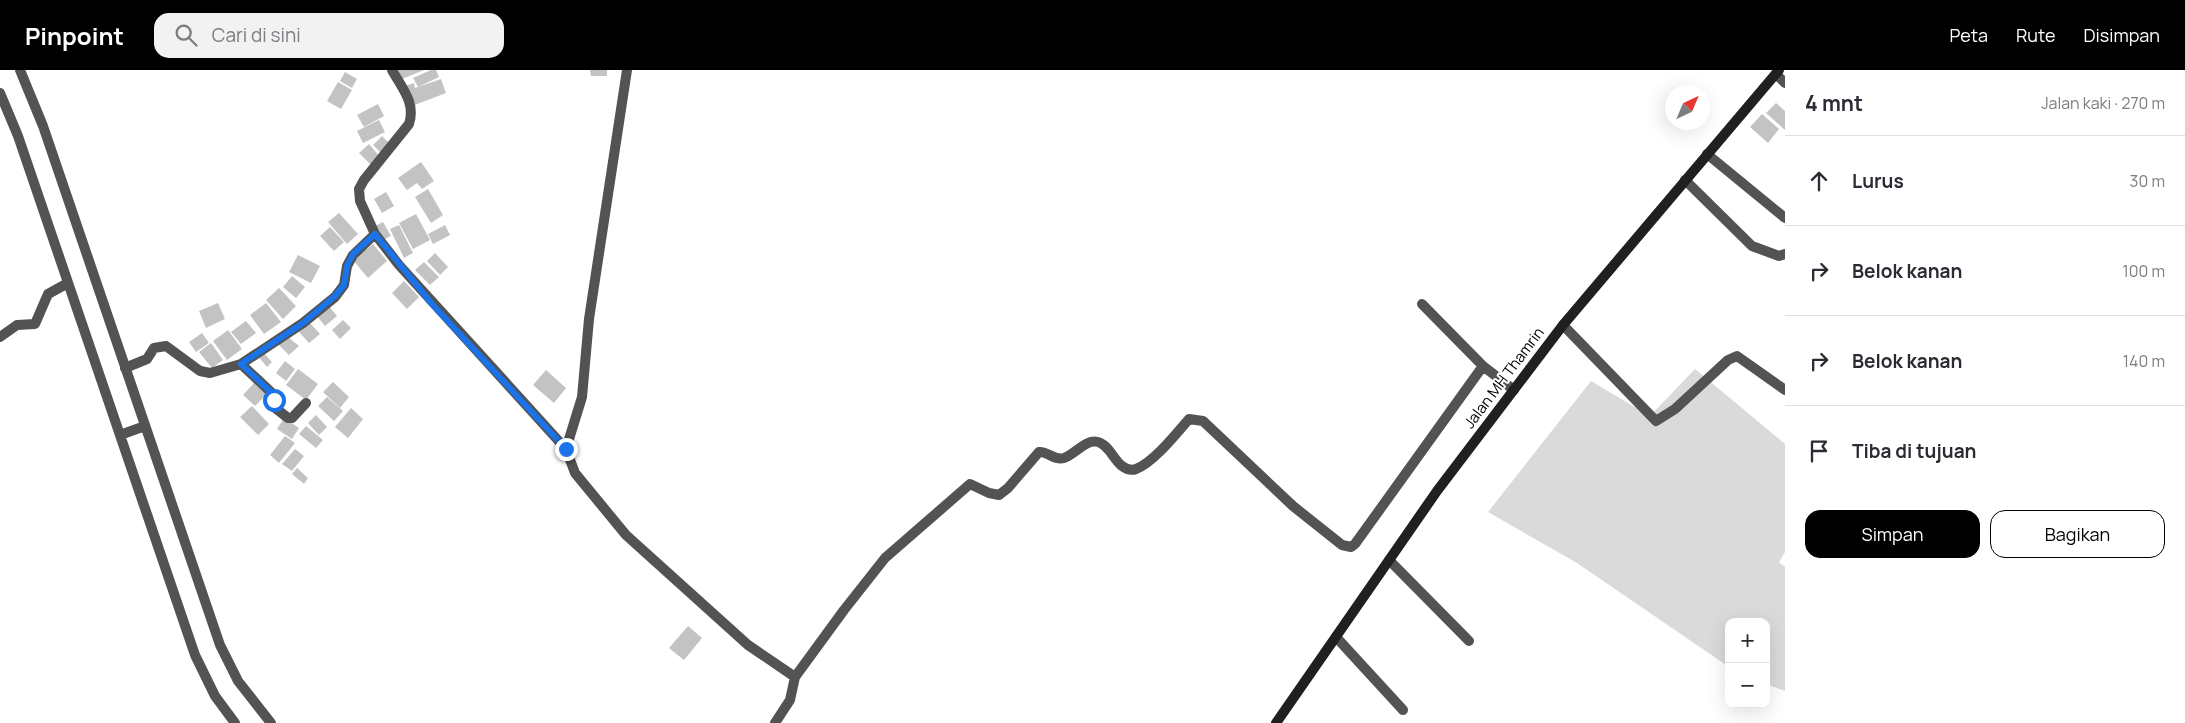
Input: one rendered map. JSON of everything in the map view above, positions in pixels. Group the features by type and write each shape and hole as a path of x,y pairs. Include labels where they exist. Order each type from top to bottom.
{"street":[{"path":"20,70 43,126 220,645 238,681 271,723"},
{"path":"392,70 408,98 413,113 409,124 364,180 360,189 360,201 375,234 432,304 566,449 575,473 626,535 748,645 795,677"},
{"path":"566,449 582,396 589,319 626,70"},
{"path":"1778,72 1785,83"},
{"name":"Jalan MH Thamrin","path":"1276,723 1437,491 1563,325 1706,154 1778,72"},
{"path":"0,93 18,136 195,655 215,696 235,723"},
{"path":"1706,154 1785,218"},
{"path":"1685,180 1752,246 1779,256 1785,254"},
{"path":"125,368 147,360 154,348 166,346 200,371 210,373 241,364 303,323 335,296 344,285 347,266 353,254 375,234"},
{"path":"0,337 17,325 35,324 48,294 68,283"},
{"path":"1422,304 1483,366 1514,390"},
{"path":"1563,325 1656,420 1675,409 1728,360 1737,356 1785,390"},
{"path":"241,364 273,394 275,397 274,407 288,418 292,418 306,403"},
{"path":"775,723 790,700 795,677 885,558 952,501 964,486 970,484 988,493 999,495 1008,488 1039,452 1044,452 1056,458 1063,458 1089,442 1099,442 1110,450 1127,470 1136,470 1164,448 1189,420 1197,419 1203,421 1293,506 1342,545 1350,547 1483,366"},
{"path":"120,435 145,426"},
{"path":"1389,560 1469,642"},
{"path":"1336,637 1403,710"}],"shaded area":[{"path":"1695,369 1785,444 1785,552 1779,562 1785,567 1785,691 1770,685 1770,618 1725,618 1725,664 1577,563 1488,512 1591,381 1650,416"}],"building":[{"path":"398,70 424,70 402,79"},
{"path":"431,70 436,70 439,77 418,87 413,78"},
{"path":"590,70 607,70 607,76 591,76"},
{"path":"345,72 357,79 352,88 340,81"},
{"path":"441,79 446,93 412,106 405,86 414,83 415,88"},
{"path":"338,82 352,90 341,109 327,101"},
{"path":"1776,103 1785,111 1785,130 1766,113"},
{"path":"378,104 384,116 364,127 357,115"},
{"path":"1762,114 1779,129 1768,143 1750,127"},
{"path":"379,120 385,132 363,143 357,131"},
{"path":"382,136 390,144 381,153 373,145"},
{"path":"369,144 380,157 371,165 359,153"},
{"path":"421,162 434,181 422,189 417,183 407,190 398,178"},
{"path":"428,189 443,215 431,223 415,197"},
{"path":"386,192 394,206 382,213 374,199"},
{"path":"339,213 358,234 347,244 328,222"},
{"path":"416,214 430,240 413,249 399,223"},
{"path":"383,222 391,236 381,241 373,227"},
{"path":"399,225 413,253 404,258 390,229"},
{"path":"445,225 450,235 433,244 428,234"},
{"path":"330,227 344,242 334,251 320,236"},
{"path":"373,244 387,261 368,278 353,260"},
{"path":"435,253 448,267 440,275 427,261"},
{"path":"298,255 320,266 311,283 289,272"},
{"path":"424,262 439,277 430,285 415,270"},
{"path":"292,276 305,287 296,298 283,287"},
{"path":"404,281 419,297 407,309 392,293"},
{"path":"279,288 296,306 283,319 266,300"},
{"path":"218,303 225,319 206,328 199,311"},
{"path":"266,303 281,322 264,334 250,315"},
{"path":"328,305 337,316 325,326 316,315"},
{"path":"343,320 351,328 340,339 332,330"},
{"path":"246,321 256,333 241,344 231,332"},
{"path":"310,323 320,334 309,343 299,332"},
{"path":"228,330 242,349 227,360 213,341"},
{"path":"202,333 209,343 196,352 189,342"},
{"path":"288,337 299,346 289,355 278,344"},
{"path":"211,343 223,360 212,368 199,352"},
{"path":"263,352 272,362 267,367 258,356"},
{"path":"285,361 295,369 286,381 276,373"},
{"path":"298,369 318,384 306,400 286,385"},
{"path":"546,370 566,388 554,403 533,385"},
{"path":"255,382 267,394 255,406 243,395"},
{"path":"333,382 349,397 340,408 323,392"},
{"path":"327,397 343,411 334,421 318,406"},
{"path":"252,406 269,424 258,435 240,417"},
{"path":"351,408 363,419 348,438 335,427"},
{"path":"316,415 327,427 319,435 308,423"},
{"path":"284,418 299,428 292,439 277,429"},
{"path":"306,426 323,440 316,448 299,434"},
{"path":"285,436 295,443 279,463 270,455"},
{"path":"295,449 304,456 292,471 282,464"},
{"path":"297,468 308,478 304,484 292,474"},
{"path":"688,626 702,638 684,660 669,648"}],"route":[{"path":"274,400 273,394 241,364 303,323 335,296 344,285 347,266 353,254 375,234 398,265 432,304 566,449"}]}
